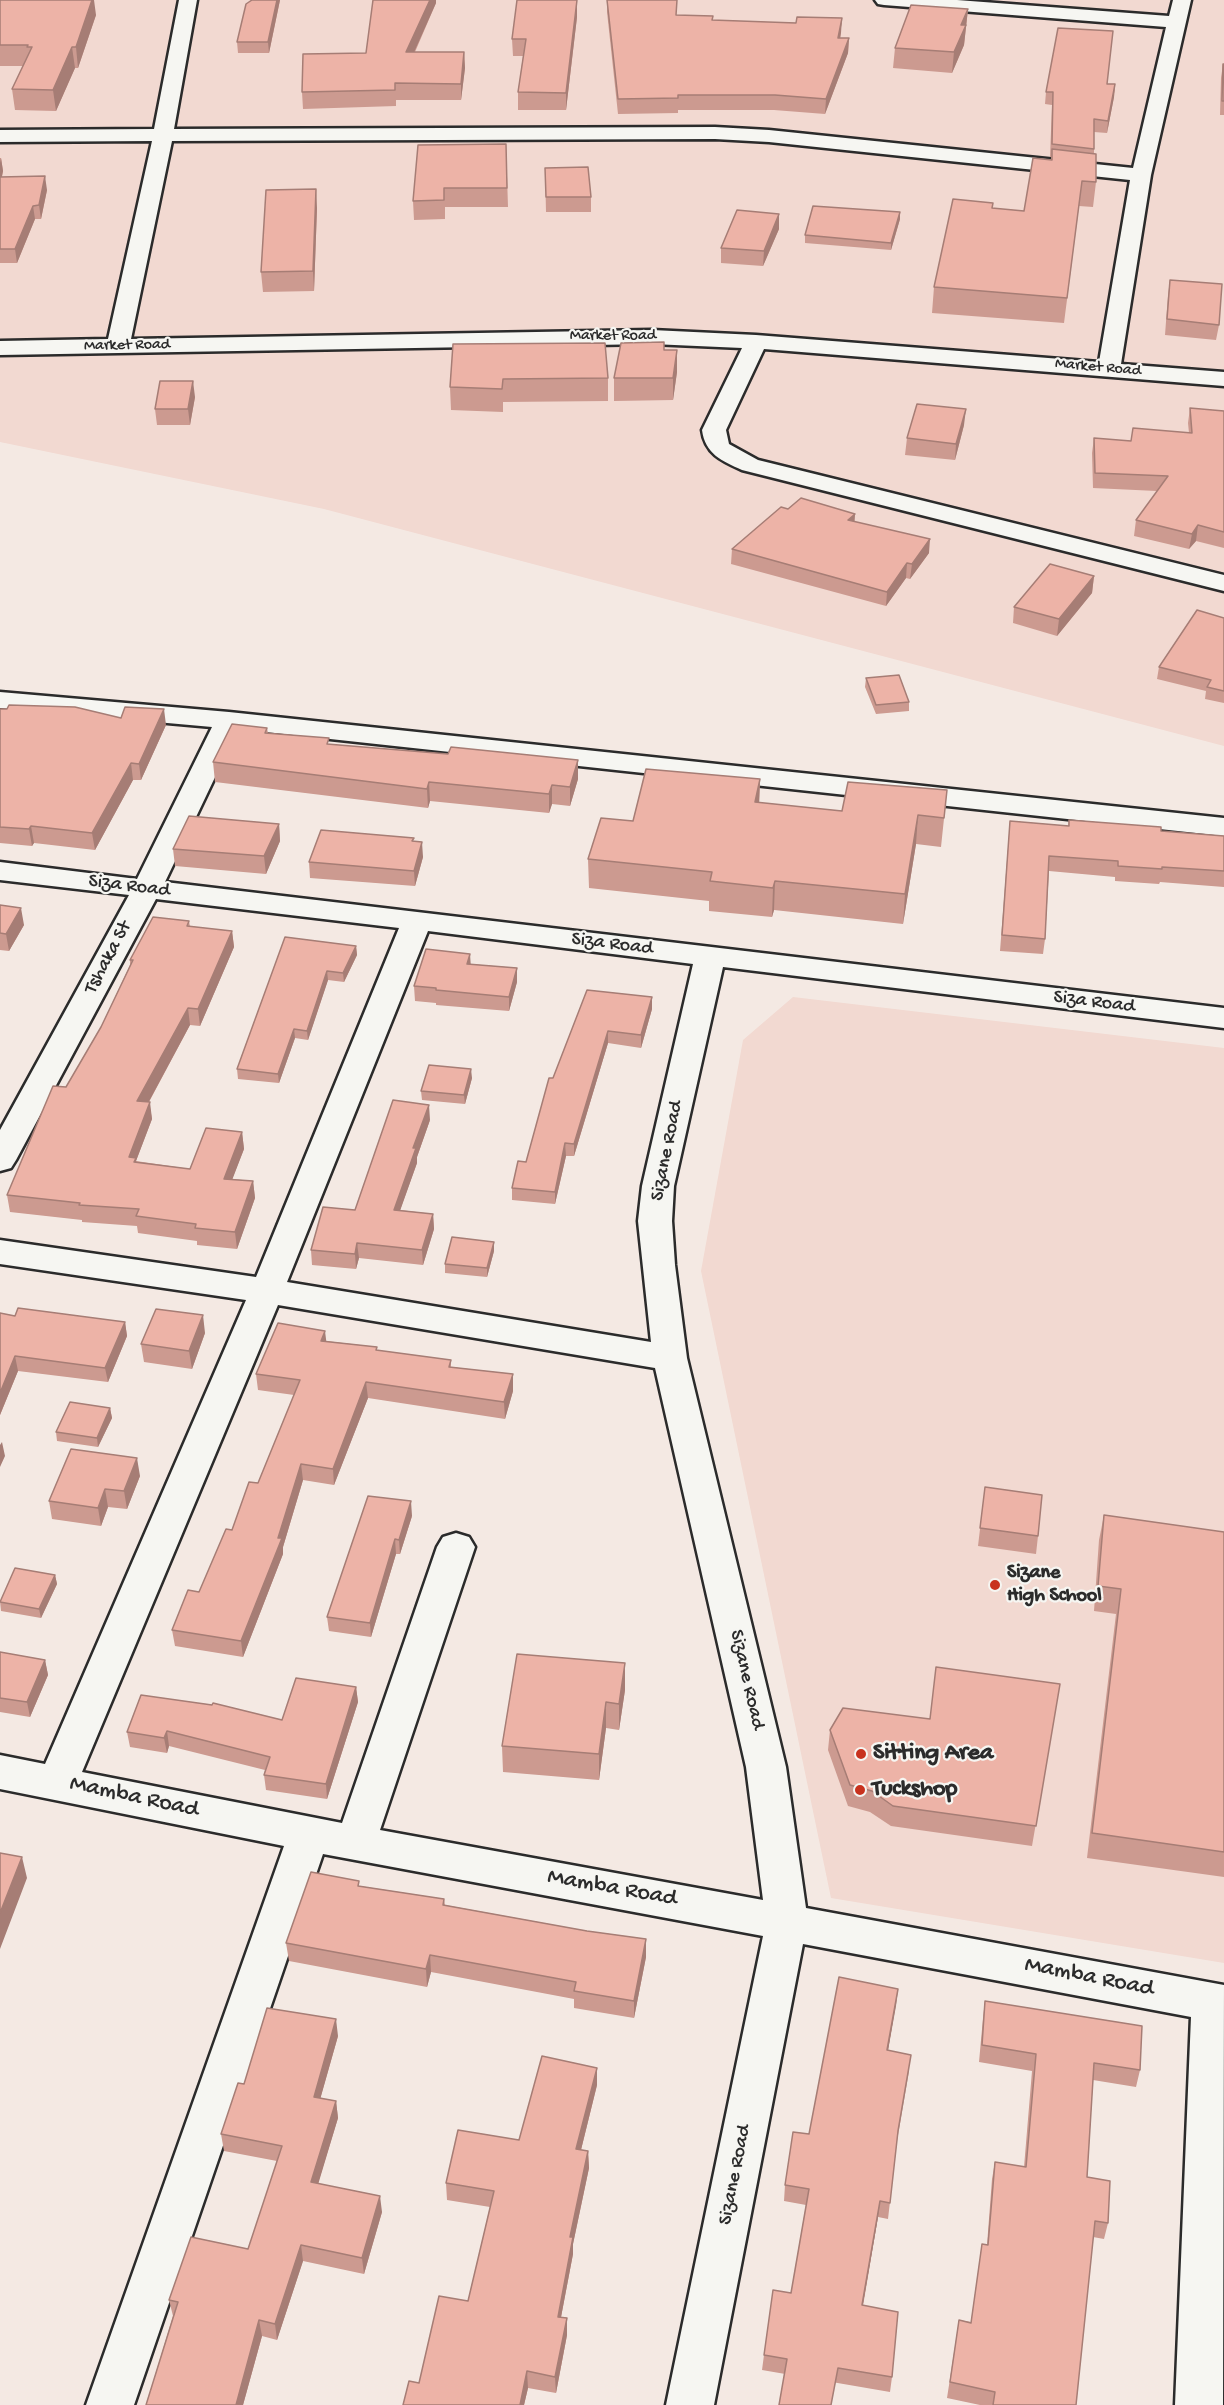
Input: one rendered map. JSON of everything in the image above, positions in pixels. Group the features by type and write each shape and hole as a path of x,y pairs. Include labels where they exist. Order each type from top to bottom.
{"street":[{"path":"118,347 163,135 188,0"},
{"path":"884,0 1178,22"},
{"path":"1109,369 1141,175 1182,0"},
{"path":"0,136 715,133 769,136 1141,175"},
{"name":"Market Road","path":"0,348 595,337 756,342 1224,380"},
{"path":"756,342 714,430 714,440 720,451 750,465 1224,583"},
{"path":"0,700 229,720 1224,827"},
{"name":"Tshaka St","path":"0,1160 147,889 229,720"},
{"name":"Siza Road","path":"0,871 1224,1018"},
{"path":"58,1782 267,1291 417,921"},
{"name":"Sizane Road","path":"690,2405 787,1921 766,1767 669,1358 658,1265 656,1221 658,1185 710,957"},
{"path":"0,1252 267,1291 669,1358"},
{"path":"356,1842 456,1547"},
{"name":"Mamba Road","path":"0,1772 309,1834 1219,2003"},
{"path":"110,2405 309,1834"},
{"path":"1199,2405 1219,2003"}],"shaded area":[{"path":"0,0 1224,0 1224,746 324,509 0,442"},
{"name":"Sizane High School","path":"793,997 1224,1048 1224,1963 831,1898 701,1271 743,1040"}],"building":[{"path":"0,0 92,0 76,47 72,47 53,90 12,89 32,47 0,45"},
{"path":"252,0 277,0 268,42 237,42 246,4"},
{"path":"373,0 430,0 406,52 464,52 461,84 395,83 395,90 302,92 303,54 366,53"},
{"path":"517,0 577,0 566,93 518,92 526,39 512,39"},
{"path":"607,0 677,0 676,15 713,16 712,20 796,23 797,17 842,18 838,38 849,38 826,99 775,95 678,95 678,98 618,99"},
{"path":"911,5 968,9 961,25 966,25 954,52 895,48"},
{"path":"1058,28 1113,31 1107,84 1115,84 1108,121 1094,119 1094,149 1052,144 1053,92 1046,92"},
{"path":"1223,64 1224,101 1222,101"},
{"path":"506,144 507,188 444,188 444,200 413,201 418,145"},
{"path":"1052,149 1096,154 1096,182 1082,181 1067,298 934,287 953,199 993,203 992,208 1024,211 1033,158 1052,160"},
{"path":"588,167 591,197 546,197 545,168"},
{"path":"45,176 39,205 33,206 15,249 0,249 0,177"},
{"path":"316,189 313,271 261,272 266,190"},
{"path":"813,206 900,212 891,243 805,235"},
{"path":"737,210 779,214 764,251 721,248"},
{"path":"1170,280 1222,284 1219,325 1167,319"},
{"path":"664,342 664,350 677,350 673,378 614,378 621,343"},
{"path":"605,343 608,378 503,379 502,389 450,387 453,344"},
{"path":"160,381 193,381 188,409 155,409"},
{"path":"917,404 966,409 956,444 907,438"},
{"path":"1190,408 1224,411 1224,532 1198,525 1192,534 1136,520 1168,476 1095,473 1094,438 1131,441 1133,428 1192,433"},
{"path":"801,498 855,514 848,520 930,539 912,564 907,563 887,592 732,549 781,507 788,509"},
{"path":"1050,564 1094,576 1059,619 1014,607"},
{"path":"1197,610 1224,618 1224,691 1207,687 1211,680 1159,667"},
{"path":"899,675 909,702 876,705 866,678"},
{"path":"9,705 75,707 121,718 125,707 164,709 139,764 131,763 92,833 31,826 29,829 0,827 0,709 7,709"},
{"path":"232,724 267,728 265,733 329,738 327,744 448,754 451,747 578,760 570,787 552,785 549,794 429,782 427,789 213,762"},
{"path":"646,769 760,779 755,802 842,811 848,782 947,790 944,818 918,815 905,894 775,881 773,888 710,881 712,872 588,859 601,818 633,821"},
{"path":"189,816 279,824 264,856 173,849"},
{"path":"1069,820 1161,827 1161,831 1224,836 1224,871 1118,866 1118,861 1049,856 1045,939 1002,935 1010,821 1069,826"},
{"path":"321,830 414,838 412,841 422,842 414,871 309,862"},
{"path":"0,905 21,908 6,934 0,933"},
{"path":"153,917 189,921 187,926 232,931 198,1009 188,1008 137,1101 150,1102 129,1157 136,1158 134,1162 190,1169 206,1128 242,1132 224,1179 253,1181 235,1232 195,1228 196,1224 136,1216 139,1209 79,1205 80,1203 7,1195 53,1086 66,1087 101,1027 133,960 130,960"},
{"path":"285,937 356,946 343,973 327,971 307,1031 294,1029 278,1074 237,1069"},
{"path":"426,949 470,954 467,964 517,968 509,997 414,986"},
{"path":"587,990 652,997 641,1035 608,1031 574,1144 565,1143 555,1192 512,1188 518,1161 526,1162 549,1078 553,1078"},
{"path":"429,1065 471,1069 464,1095 421,1091"},
{"path":"393,1100 429,1105 394,1210 433,1214 422,1250 357,1243 355,1254 311,1250 323,1207 355,1210"},
{"path":"452,1237 494,1242 487,1268 445,1264"},
{"path":"18,1308 125,1322 105,1368 15,1356 0,1393 0,1313 15,1316"},
{"path":"156,1309 203,1315 189,1351 141,1344"},
{"path":"278,1323 325,1331 321,1341 377,1347 376,1350 451,1360 449,1367 513,1374 504,1402 366,1382 333,1469 301,1464 278,1538 282,1538 241,1641 172,1630 188,1590 199,1592 226,1529 232,1530 249,1482 258,1483 300,1380 256,1374"},
{"path":"70,1402 110,1408 97,1438 56,1432"},
{"path":"71,1449 137,1458 124,1491 105,1489 98,1508 49,1501"},
{"path":"985,1487 1042,1495 1038,1536 980,1528"},
{"path":"368,1496 411,1501 399,1540 395,1539 370,1623 327,1617"},
{"path":"1104,1515 1224,1532 1224,1852 1092,1833 1121,1589 1098,1586"},
{"path":"15,1568 55,1575 39,1609 0,1602"},
{"path":"0,1652 45,1660 27,1702 0,1698"},
{"path":"517,1654 625,1663 619,1704 606,1702 599,1754 502,1746"},
{"path":"936,1667 1060,1684 1036,1826 893,1806 872,1791 850,1785 830,1730 843,1708 930,1719"},
{"path":"296,1678 356,1687 326,1784 264,1775 270,1757 167,1731 164,1738 127,1732 141,1695 212,1705 213,1703 282,1720"},
{"path":"0,1853 22,1857 0,1913"},
{"path":"311,1872 359,1881 358,1886 444,1899 443,1905 587,1931 646,1939 634,2001 574,1991 576,1982 430,1955 426,1969 286,1943"},
{"path":"839,1977 898,1989 887,2050 911,2055 898,2131 890,2203 880,2201 862,2305 898,2312 892,2377 838,2368 831,2405 779,2405 787,2359 764,2355 773,2290 791,2293 809,2189 785,2185 793,2132 809,2134"},
{"path":"985,2001 1142,2026 1140,2070 1094,2063 1087,2177 1110,2181 1108,2223 1095,2221 1076,2405 993,2405 995,2392 950,2382 959,2320 971,2323 982,2244 988,2245 995,2162 1026,2167 1036,2054 982,2045"},
{"path":"267,2008 336,2019 314,2097 336,2101 311,2182 380,2196 362,2258 301,2245 275,2324 259,2320 236,2405 146,2405 178,2302 169,2300 191,2237 248,2249 282,2146 221,2134 238,2083 244,2084"},
{"path":"542,2056 597,2068 576,2149 588,2151 570,2237 573,2237 558,2317 567,2318 555,2377 527,2371 520,2405 403,2405 409,2381 419,2383 439,2296 468,2301 494,2191 446,2183 458,2130 519,2140"}],"place":[{"name":"Sizane High School","path":"995,1585"},
{"name":"Sitting Area","path":"861,1754"},
{"name":"Tuckshop","path":"860,1790"}]}
